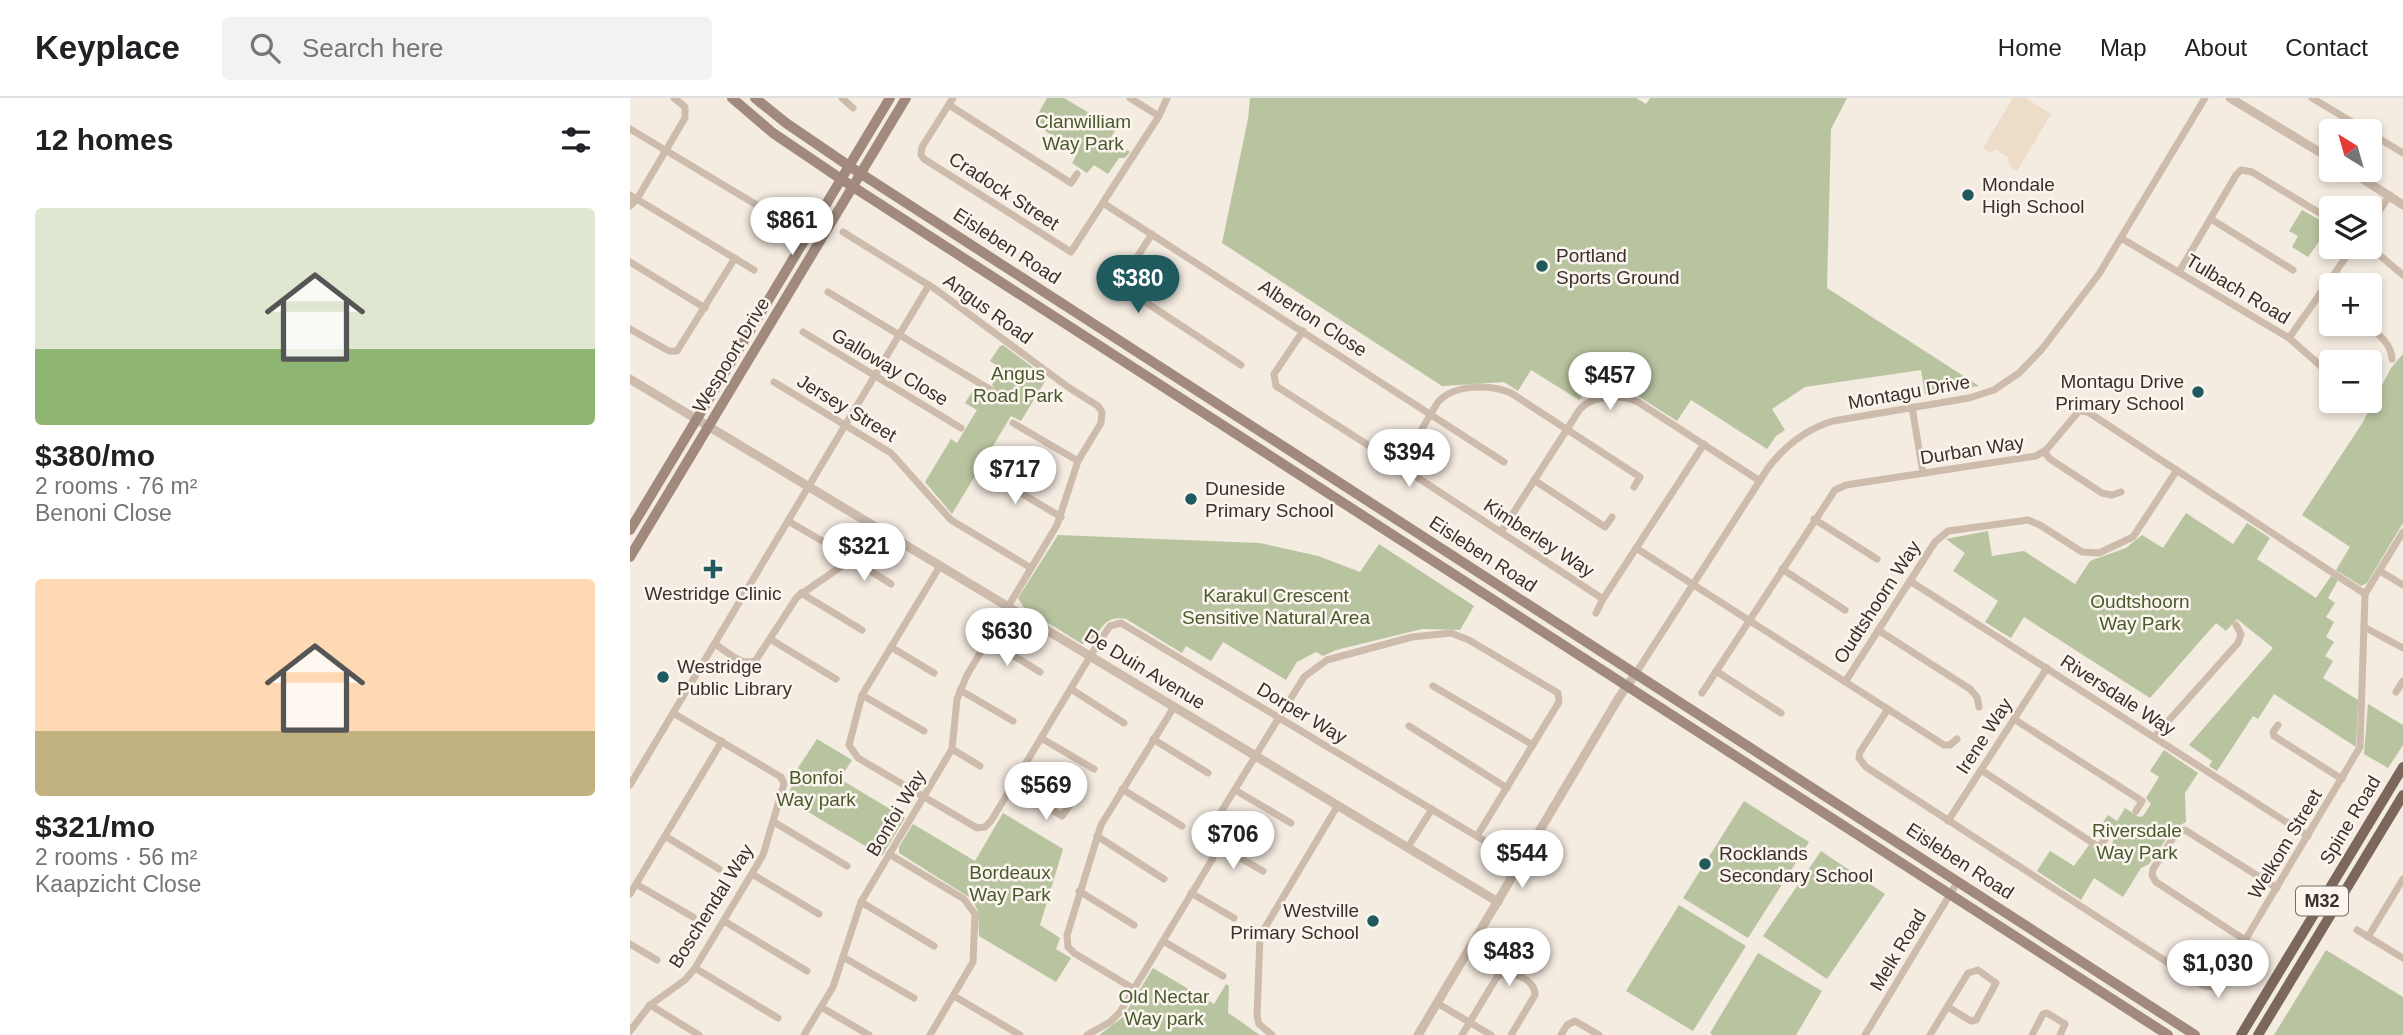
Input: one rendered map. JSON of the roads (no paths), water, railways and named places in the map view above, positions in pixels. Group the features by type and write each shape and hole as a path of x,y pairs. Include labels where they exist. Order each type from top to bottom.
{"main road":[{"name":"Eisleben Road","path":"732,98 773,133 853,187 2168,1035"},
{"name":"Eisleben Road","path":"755,98 849,166 2195,1035"},
{"name":"Wespoort Drive","path":"630,530 890,98"},
{"name":"Wespoort Drive","path":"630,558 906,98"},
{"name":"Spine Road","path":"2241,1035 2403,766"},
{"name":"Spine Road","path":"2258,1035 2403,795"}],"street":[{"path":"630,206 686,115 685,107 674,98"},
{"path":"842,98 853,108"},
{"path":"1130,98 1159,116"},
{"path":"1103,203 1159,116 1167,98"},
{"name":"Montagu Drive","path":"1636,673 1760,481 1785,448 1818,426 1833,421 1980,395 1994,390 2019,373 2099,274 2205,98"},
{"path":"2230,98 2319,151"},
{"path":"2312,98 2347,119"},
{"path":"951,101 1071,183 1077,174"},
{"name":"Cradock Street","path":"951,101 922,147 921,155 1070,252 1103,203"},
{"path":"630,129 785,222"},
{"path":"2382,140 2403,153"},
{"path":"2179,272 2236,175 2244,170 2252,172 2319,213"},
{"path":"2369,182 2403,205"},
{"path":"2382,207 2390,195"},
{"path":"634,197 754,270"},
{"name":"Alberton Close","path":"1103,203 1504,462"},
{"path":"2210,219 2294,270"},
{"name":"Angus Road","path":"843,232 929,285 1098,406 1103,416 1079,461 1061,517 1008,607"},
{"path":"1152,234 1121,286 1241,365"},
{"name":"Tulbach Road","path":"2121,238 2289,338 2319,364"},
{"path":"2382,257 2403,275"},
{"path":"630,329 668,351 679,349 735,258"},
{"path":"630,262 705,308"},
{"path":"630,785 929,285"},
{"path":"828,292 991,390"},
{"path":"2289,338 2319,293"},
{"path":"1303,331 1274,374 1276,386 1371,447"},
{"name":"Galloway Close","path":"803,332 961,428"},
{"path":"2379,336 2391,350 2392,359"},
{"name":"De Duin Avenue","path":"630,379 1498,901"},
{"name":"Jersey Street","path":"774,382 895,456 951,520 1031,568"},
{"path":"1431,414 1441,398 1450,392 1495,388 1511,393 1640,477 1634,488"},
{"path":"1501,532 1580,409 1589,401 1626,398 1638,402 1760,481"},
{"path":"1912,407 1923,473"},
{"name":"Durban Way","path":"1702,693 1830,494 1841,486 2036,456 2044,452 2076,412 2083,410 2365,594"},
{"name":"Kimberley Way","path":"1431,414 1405,455 1406,469 1603,598"},
{"path":"1013,423 1079,461"},
{"name":"Kimberley Way","path":"1596,613 1603,598 1704,444"},
{"path":"2044,452 2050,459 2102,493 2112,495 2120,492"},
{"name":"Oudtshoorn Way","path":"1845,682 1942,534 2021,520 2034,522 2082,552 2099,553 2127,541 2136,534 2177,470"},
{"path":"984,471 1061,517"},
{"path":"1534,480 1605,527 1612,517"},
{"path":"1814,519 1877,559"},
{"path":"788,522 824,542"},
{"path":"715,644 749,663 756,660 801,593 852,559 872,525"},
{"path":"2365,594 2403,532"},
{"path":"1636,548 1944,745 1950,745 1957,739"},
{"path":"852,559 891,583"},
{"path":"923,797 858,758 849,745 862,695 940,566"},
{"path":"1782,569 1845,610"},
{"path":"2380,570 2403,585"},
{"name":"Riversdale Way","path":"1910,581 2308,836"},
{"path":"801,593 862,630"},
{"name":"Welkom Street","path":"1888,709 1860,752 1861,761 1866,767 2204,986 2212,987 2219,984 2357,755 2361,741 2365,594"},
{"name":"Bonfoi Way","path":"804,1035 834,983 861,902 952,749 960,690 1008,607"},
{"name":"Dorper Way","path":"923,797 977,828 991,821 1110,626 1121,623 1508,855"},
{"path":"2154,737 2238,643 2241,634 2236,625"},
{"path":"2364,626 2403,648"},
{"path":"1878,631 1970,689 1977,697 1979,707"},
{"path":"1087,1035 1117,1016 1213,858 1219,821 1278,717 1304,677 1327,660 1342,654 1430,634 1451,633 1469,640 1558,694 1559,698 1533,745 1477,836"},
{"path":"771,639 836,679"},
{"path":"988,640 1040,672"},
{"path":"891,647 934,673"},
{"name":"Irene Way","path":"1948,821 2047,668"},
{"path":"1716,671 1781,713"},
{"path":"1418,1035 1636,673"},
{"path":"2396,692 2403,681"},
{"path":"1433,686 1533,745"},
{"path":"1071,689 1124,723"},
{"path":"960,690 1013,721"},
{"path":"862,695 924,731"},
{"path":"1134,989 1074,953 1068,947 1067,935 1097,836 1122,789 1174,707"},
{"name":"Boschendal Way","path":"630,1031 650,1005 685,980 695,968 763,855 784,789 783,778 673,713"},
{"path":"2014,719 2142,802 2136,811"},
{"path":"2278,725 2273,732 2275,737 2342,779"},
{"path":"1409,726 1507,788"},
{"path":"1041,738 1094,769"},
{"path":"1153,739 1208,773"},
{"path":"630,894 722,741"},
{"path":"952,749 980,766"},
{"path":"1981,770 2099,847 2106,838"},
{"path":"1012,786 1062,816 1071,803"},
{"path":"1122,789 1182,826"},
{"path":"1235,790 1291,823"},
{"path":"1272,1035 1259,1024 1257,1016 1260,936 1338,805"},
{"path":"1408,847 1432,809"},
{"path":"774,822 847,866"},
{"path":"2245,940 2156,882 2152,875 2153,869 2176,833 2185,830 2277,888"},
{"path":"665,836 719,869"},
{"path":"1097,836 1164,879"},
{"path":"1217,845 1263,872"},
{"path":"889,854 964,899 975,914 973,962 930,1035"},
{"path":"752,874 819,914"},
{"path":"2368,937 2403,878"},
{"name":"Melk Road","path":"1865,1035 1958,881"},
{"path":"636,884 693,917"},
{"path":"1079,891 1134,925"},
{"path":"1191,893 1234,918"},
{"path":"861,902 934,946"},
{"path":"724,921 807,971"},
{"path":"2357,930 2403,958"},
{"path":"1163,941 1223,976"},
{"path":"630,944 657,960"},
{"path":"843,957 914,998"},
{"path":"695,968 778,1018"},
{"path":"1930,1035 1968,973 1972,970 1978,971 1996,983 1976,1020 1971,1020 1948,1007"},
{"path":"1462,1035 1496,977 1503,972 1511,972 1536,990 1511,1035"},
{"path":"954,996 1020,1035"},
{"path":"1437,1003 1491,1035"},
{"path":"650,1005 699,1035"},
{"path":"821,1007 869,1035"},
{"path":"2032,1035 2043,1014 2047,1013 2064,1023 2060,1035"},
{"path":"1561,1035 1567,1024 1575,1021 1599,1035"}],"place":[{"name":"Mondale High School","path":"1968,195"},
{"name":"Portland Sports Ground","path":"1542,266"},
{"name":"Montagu Drive Primary School","path":"2198,392"},
{"name":"Duneside Primary School","path":"1191,499"},
{"name":"Westridge Clinic","path":"713,569"},
{"name":"Westridge Public Library","path":"663,677"},
{"name":"Rocklands Secondary School","path":"1705,864"},
{"name":"Westville Primary School","path":"1373,921"}],"park label":[{"name":"Clanwilliam Way Park","path":"1083,132"},
{"name":"Angus Road Park","path":"1018,384"},
{"name":"Karakul Crescent Sensitive Natural Area","path":"1276,606"},
{"name":"Oudtshoorn Way Park","path":"2140,612"},
{"name":"Bonfoi Way park","path":"816,788"},
{"name":"Riversdale Way Park","path":"2137,841"},
{"name":"Bordeaux Way Park","path":"1010,883"},
{"name":"Old Nectar Way park","path":"1164,1007"}]}
